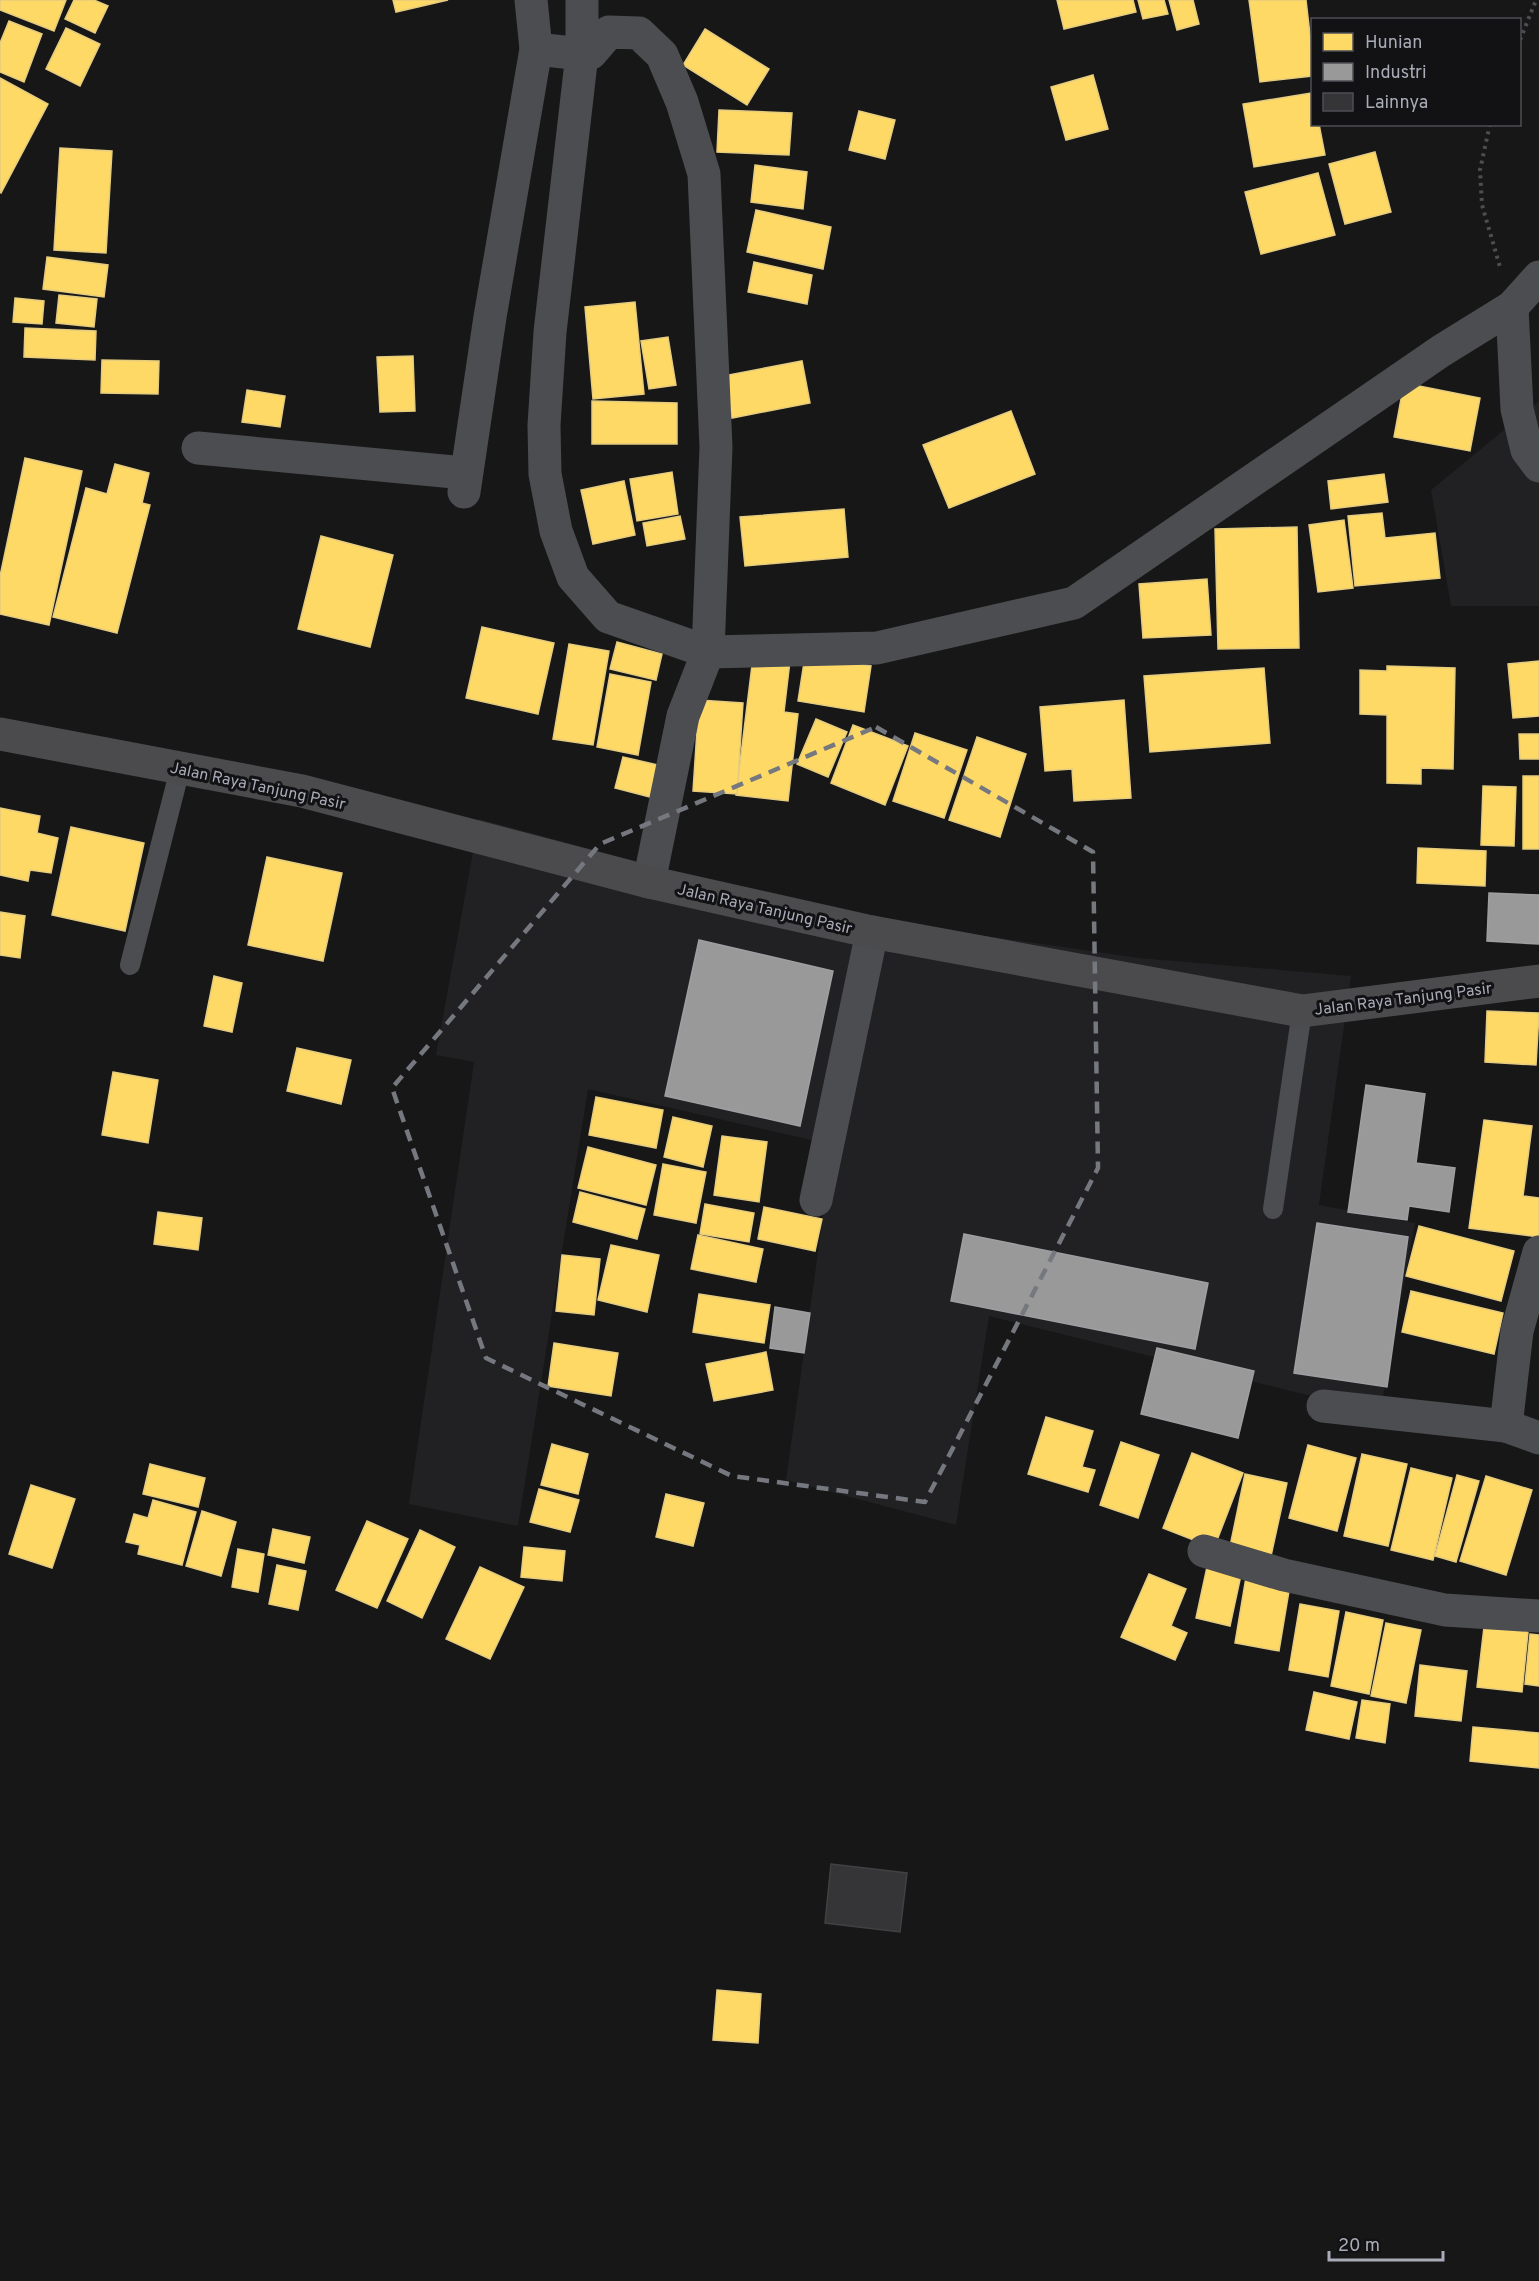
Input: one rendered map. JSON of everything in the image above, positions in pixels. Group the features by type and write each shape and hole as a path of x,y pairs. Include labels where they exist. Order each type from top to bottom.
{"street":[{"path":"531,0 560,51 550,332 544,425 545,474 556,531 573,577 608,617 705,659 877,648 1074,603 1441,351 1512,317 1539,277"},
{"path":"198,448 464,482 560,51 582,0"},
{"path":"560,51 591,53 609,32 639,33 662,55 682,102 704,174 716,447 705,659 683,716 649,882"},
{"path":"1512,317 1517,409 1527,450 1539,466"},
{"name":"Jalan Raya Tanjung Pasir","path":"0,734 302,791 649,882 872,932 1302,1011 1539,981"},
{"path":"816,1200 872,932"},
{"path":"1506,1426 1516,1331 1539,1252"},
{"path":"1323,1406 1506,1426 1539,1438"},
{"path":"1204,1551 1284,1575 1445,1610 1538,1611"}],"lane":[{"path":"130,965 180,769"},
{"path":"1272,1209 1302,1011"}],"path":[{"path":"1521,38 1536,0"},
{"path":"1490,126 1480,170 1482,205 1512,317"}],"highlighted area":[{"path":"876,727 1093,852 1098,1168 925,1502 732,1476 486,1358 392,1088 600,844"}],"shaded area":[{"path":"1539,401 1539,606 1451,606 1431,490"},
{"path":"479,819 832,914 1139,958 1351,976 1319,1205 1415,1223 1380,1413 989,1316 956,1525 786,1480 833,1145 588,1089 518,1526 409,1504 474,1062 436,1055"}],"building: Hunian":[{"path":"0,0 66,0 54,31 0,10"},
{"path":"74,0 94,0 108,6 95,33 65,19"},
{"path":"393,0 448,0 396,12"},
{"path":"1057,0 1133,0 1136,12 1064,29"},
{"path":"1138,0 1164,0 1168,14 1143,19"},
{"path":"1169,0 1193,0 1199,24 1177,30"},
{"path":"1249,0 1306,0 1311,43 1311,76 1260,82"},
{"path":"9,21 42,34 24,82 0,72 0,43"},
{"path":"66,28 100,44 80,86 46,69"},
{"path":"705,29 769,69 747,105 683,65"},
{"path":"1093,75 1108,129 1066,140 1051,87"},
{"path":"0,78 48,104 1,193 0,192"},
{"path":"1311,93 1311,126 1319,126 1325,155 1254,167 1243,104"},
{"path":"719,110 792,113 789,155 717,152"},
{"path":"859,111 895,120 885,159 849,150"},
{"path":"60,148 112,151 106,253 54,250"},
{"path":"1375,152 1391,212 1345,224 1329,164"},
{"path":"755,165 807,172 803,209 751,202"},
{"path":"1318,173 1335,235 1261,254 1245,192"},
{"path":"756,210 831,227 823,269 747,252"},
{"path":"47,257 108,265 104,297 43,289"},
{"path":"754,262 812,275 807,304 748,292"},
{"path":"59,295 97,299 94,327 56,323"},
{"path":"15,298 44,301 42,324 13,322"},
{"path":"635,302 644,394 593,399 585,307"},
{"path":"25,328 96,331 95,360 24,357"},
{"path":"668,337 676,385 649,389 641,341"},
{"path":"413,356 415,411 380,412 377,357"},
{"path":"102,360 159,361 158,394 101,393"},
{"path":"802,361 810,403 732,418 723,376"},
{"path":"1404,383 1480,398 1470,451 1394,437"},
{"path":"247,390 285,396 280,427 242,422"},
{"path":"592,401 677,403 677,444 592,444"},
{"path":"1011,411 1035,474 949,508 923,445"},
{"path":"25,458 82,471 49,625 0,614 0,576"},
{"path":"115,464 149,473 142,503 150,505 117,633 53,617 86,488 107,494"},
{"path":"672,472 678,514 637,521 630,479"},
{"path":"1384,474 1388,502 1331,509 1328,481"},
{"path":"624,481 635,535 593,544 581,490"},
{"path":"844,509 848,557 745,566 740,517"},
{"path":"1382,513 1385,538 1435,533 1440,578 1355,586 1348,516"},
{"path":"680,516 685,539 647,546 643,523"},
{"path":"1344,520 1353,588 1318,592 1309,525"},
{"path":"1297,527 1299,648 1218,649 1215,529"},
{"path":"321,536 393,555 370,647 298,629"},
{"path":"1207,579 1211,635 1143,638 1139,584"},
{"path":"482,627 554,643 538,714 466,698"},
{"path":"617,642 662,654 656,680 610,669"},
{"path":"569,644 609,651 593,745 553,739"},
{"path":"805,656 871,666 864,712 798,701"},
{"path":"753,657 790,661 784,712 798,714 788,801 736,795"},
{"path":"1539,661 1539,716 1513,718 1508,664"},
{"path":"1387,666 1455,668 1453,769 1421,768 1421,784 1387,783 1387,715 1360,714 1360,670 1387,671"},
{"path":"1264,668 1270,743 1150,752 1144,676"},
{"path":"610,674 651,682 638,755 597,747"},
{"path":"699,700 743,703 737,794 693,791"},
{"path":"1124,700 1131,798 1074,801 1072,769 1045,771 1040,707"},
{"path":"816,719 847,732 828,777 797,764"},
{"path":"853,725 908,746 885,805 831,783"},
{"path":"915,733 967,750 944,818 893,801"},
{"path":"1519,734 1539,734 1539,759 1520,759"},
{"path":"977,737 1026,754 1000,837 949,820"},
{"path":"623,757 658,765 650,797 615,788"},
{"path":"1523,776 1539,776 1539,849 1523,849"},
{"path":"1483,786 1516,787 1514,846 1481,845"},
{"path":"0,808 40,816 37,833 58,838 51,873 30,870 28,881 0,875"},
{"path":"71,827 144,843 125,931 52,915"},
{"path":"1418,848 1486,851 1485,886 1417,883"},
{"path":"267,857 342,873 323,961 248,945"},
{"path":"0,912 25,916 20,958 0,955"},
{"path":"214,976 242,983 232,1032 204,1026"},
{"path":"1487,1011 1539,1013 1536,1065 1485,1062"},
{"path":"297,1048 351,1060 341,1104 287,1091"},
{"path":"113,1072 158,1080 148,1143 102,1135"},
{"path":"596,1097 663,1110 656,1148 589,1135"},
{"path":"673,1117 712,1126 703,1167 664,1157"},
{"path":"1484,1120 1532,1126 1523,1196 1539,1198 1539,1237 1469,1228"},
{"path":"722,1136 767,1142 759,1202 714,1195"},
{"path":"588,1147 656,1165 646,1205 578,1188"},
{"path":"663,1164 706,1172 696,1223 654,1215"},
{"path":"580,1192 645,1209 637,1239 573,1222"},
{"path":"705,1204 754,1213 749,1242 700,1234"},
{"path":"764,1207 822,1219 815,1251 758,1239"},
{"path":"158,1212 202,1218 198,1250 154,1244"},
{"path":"1419,1226 1514,1251 1501,1301 1406,1276"},
{"path":"698,1235 763,1249 756,1282 691,1269"},
{"path":"611,1245 659,1255 647,1312 598,1300"},
{"path":"562,1255 600,1259 594,1315 556,1311"},
{"path":"1411,1291 1503,1313 1494,1354 1402,1332"},
{"path":"699,1294 770,1305 764,1343 693,1332"},
{"path":"554,1343 618,1353 611,1396 548,1386"},
{"path":"766,1352 773,1390 714,1401 706,1364"},
{"path":"1046,1417 1093,1431 1082,1467 1095,1470 1088,1492 1028,1474"},
{"path":"1121,1442 1159,1455 1138,1518 1100,1505"},
{"path":"552,1444 588,1454 578,1494 541,1485"},
{"path":"1308,1445 1356,1458 1337,1531 1289,1518"},
{"path":"1192,1453 1243,1473 1214,1548 1163,1528"},
{"path":"1362,1454 1407,1464 1388,1546 1344,1536"},
{"path":"150,1464 205,1478 198,1507 143,1494"},
{"path":"1411,1468 1452,1478 1433,1560 1391,1550"},
{"path":"1245,1474 1287,1483 1269,1565 1228,1556"},
{"path":"1457,1475 1479,1481 1456,1562 1435,1556"},
{"path":"1486,1476 1532,1490 1506,1575 1460,1561"},
{"path":"31,1485 75,1499 52,1568 9,1554"},
{"path":"539,1489 579,1500 570,1532 530,1522"},
{"path":"666,1494 704,1503 693,1546 656,1537"},
{"path":"153,1500 196,1512 182,1565 138,1554 140,1545 126,1542 134,1514 148,1518"},
{"path":"202,1511 236,1522 221,1576 186,1566"},
{"path":"367,1521 408,1539 377,1608 336,1590"},
{"path":"273,1529 310,1537 304,1563 268,1555"},
{"path":"420,1530 455,1547 422,1618 387,1601"},
{"path":"524,1547 565,1551 562,1581 521,1577"},
{"path":"238,1549 264,1554 258,1592 232,1587"},
{"path":"277,1565 306,1571 298,1610 269,1604"},
{"path":"480,1567 524,1587 490,1659 446,1639"},
{"path":"1207,1567 1241,1575 1230,1626 1196,1618"},
{"path":"1149,1574 1186,1589 1171,1626 1187,1633 1175,1660 1121,1637"},
{"path":"1246,1577 1290,1585 1279,1651 1235,1643"},
{"path":"1300,1604 1339,1611 1328,1677 1289,1670"},
{"path":"1346,1612 1383,1620 1369,1694 1331,1686"},
{"path":"1386,1623 1421,1630 1406,1703 1371,1696"},
{"path":"1484,1627 1528,1632 1522,1692 1477,1687"},
{"path":"1530,1634 1539,1635 1539,1686 1525,1684"},
{"path":"1420,1665 1467,1671 1461,1721 1415,1716"},
{"path":"1314,1692 1357,1702 1349,1739 1306,1730"},
{"path":"1362,1700 1390,1704 1385,1743 1356,1738"},
{"path":"1473,1727 1539,1733 1539,1768 1470,1761"},
{"path":"717,1990 761,1994 758,2043 713,2040"}],"building: Industri":[{"path":"1489,893 1539,895 1539,944 1487,941"},
{"path":"699,940 833,971 800,1126 665,1096"},
{"path":"1366,1085 1425,1094 1416,1163 1455,1168 1449,1212 1409,1206 1407,1220 1348,1212"},
{"path":"1317,1223 1408,1237 1387,1387 1294,1373"},
{"path":"964,1234 1208,1283 1195,1349 951,1301"},
{"path":"775,1307 810,1313 804,1353 770,1348"},
{"path":"1157,1348 1254,1371 1238,1438 1141,1414"}],"building: Lainnya":[{"path":"831,1864 907,1873 900,1932 825,1923"}]}
